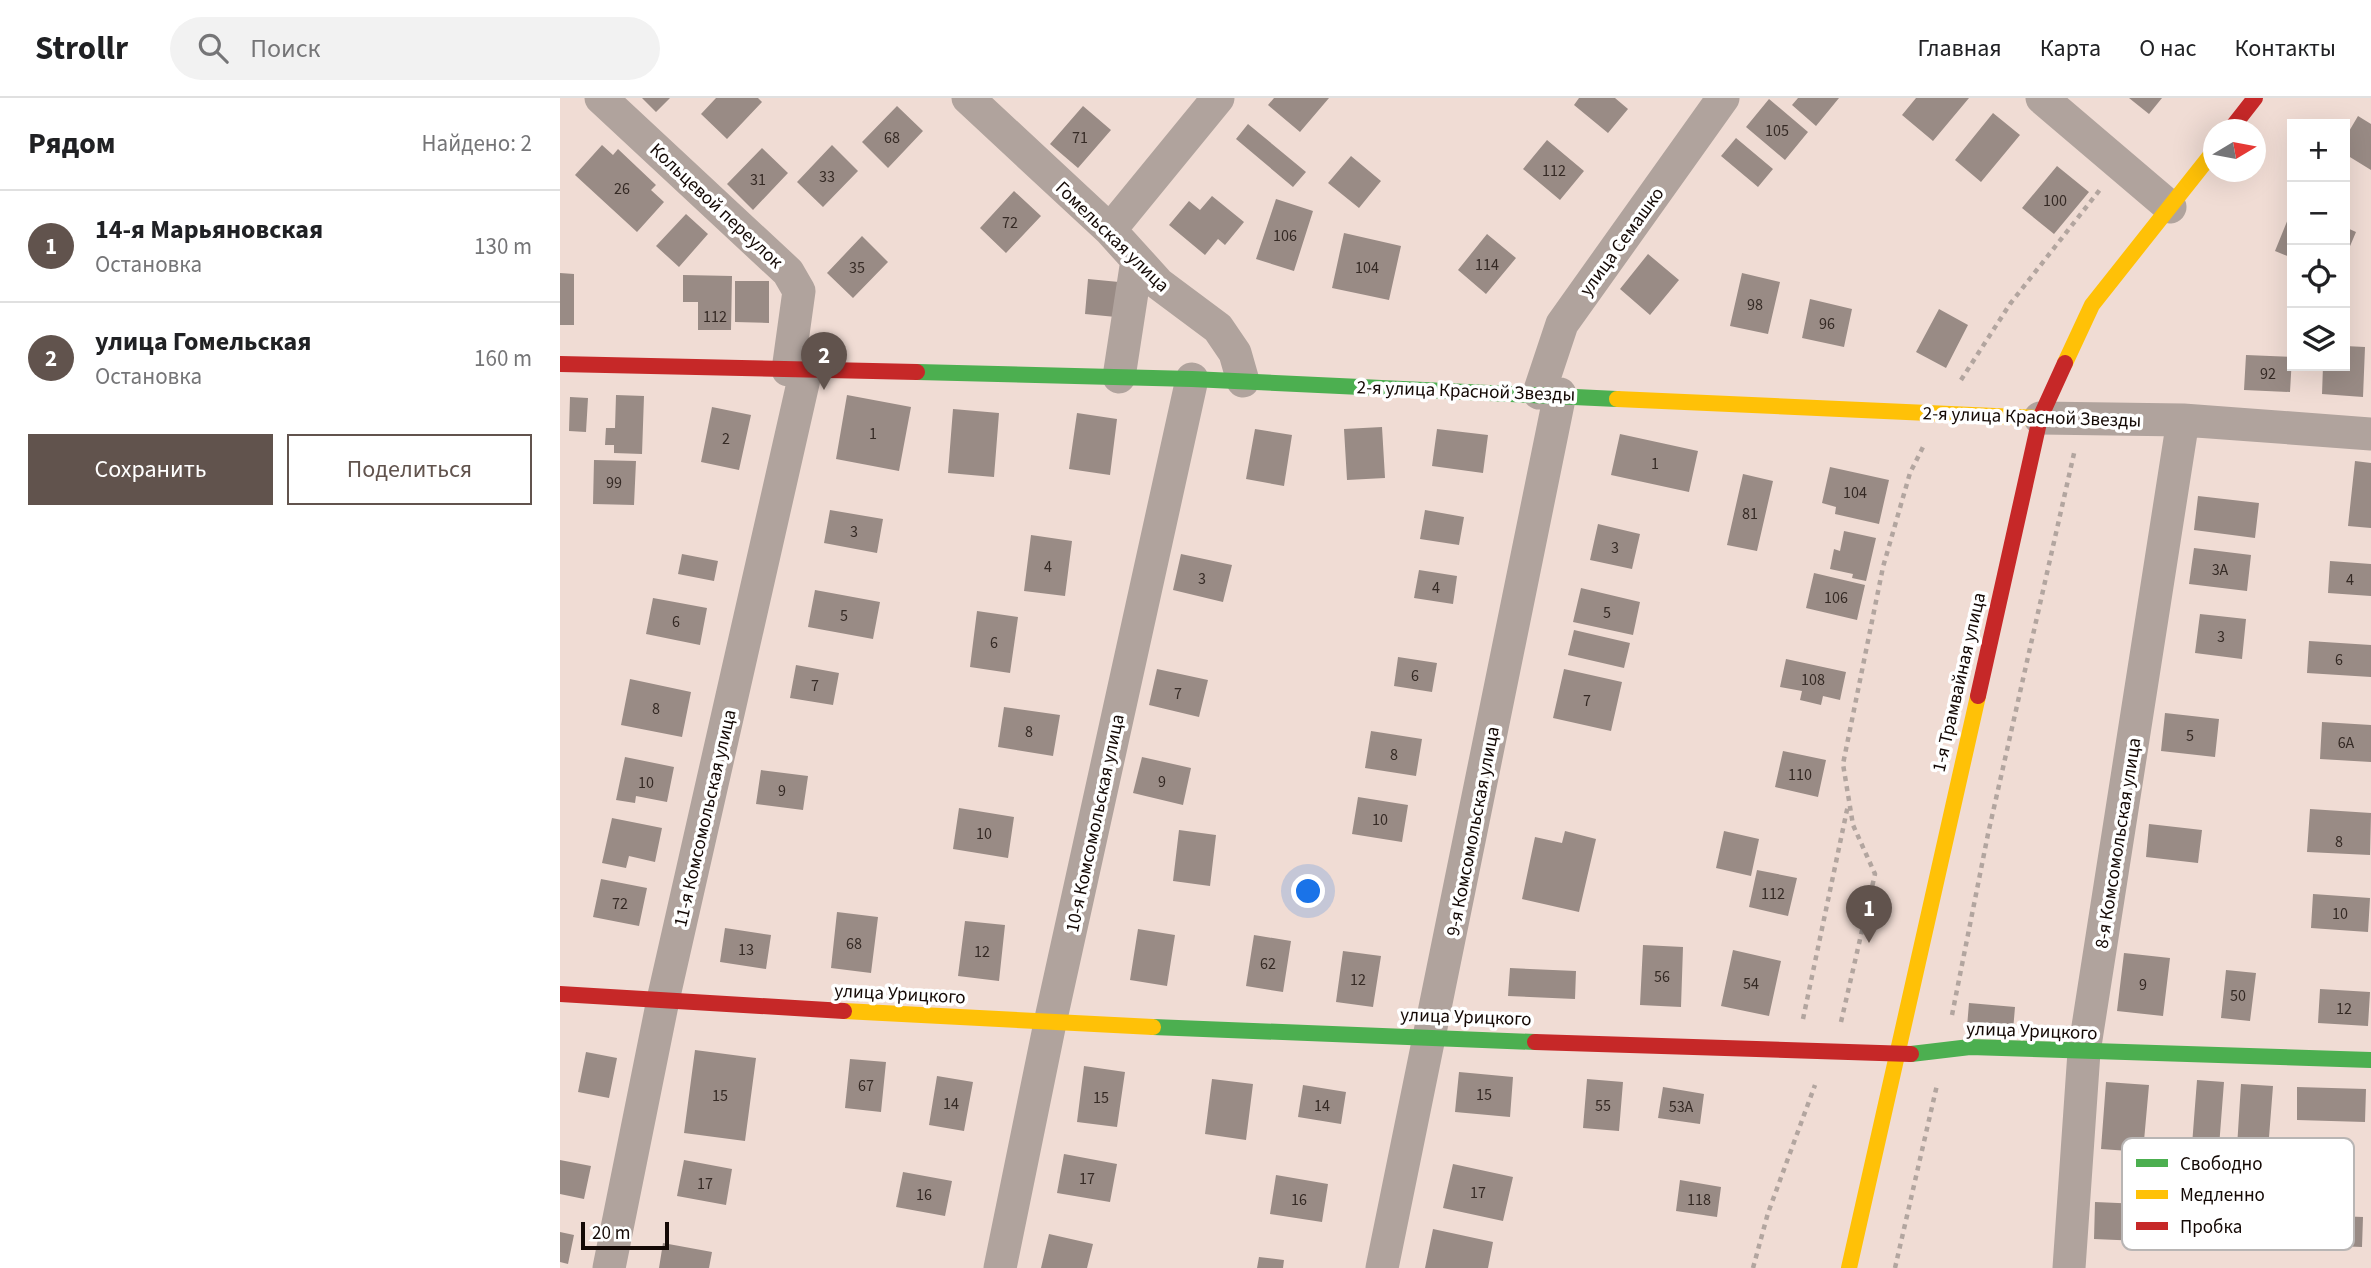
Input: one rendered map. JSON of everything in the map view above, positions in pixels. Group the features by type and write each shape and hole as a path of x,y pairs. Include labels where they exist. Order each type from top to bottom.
{"street":[{"name":"Кольцевой переулок","path":"601,98 788,272 799,291 797,370"},
{"name":"Гомельская улица","path":"968,98 1110,230 1159,284 1218,328 1236,353 1244,381"},
{"path":"1110,230 1218,98"},
{"name":"улица Семашко","path":"1550,394 1562,324 1723,98"},
{"path":"2042,98 2170,206"},
{"path":"2239,119 2255,98"},
{"name":"1-я Трамвайная улица","path":"1849,1268 2040,418 2092,305 2203,165"},
{"path":"1119,377 1137,260"},
{"name":"2-я улица Красной Звезды","path":"560,364 1244,381 2040,418 2183,420 2371,434"},
{"name":"11-я Комсомольская улица","path":"609,1268 797,370"},
{"name":"10-я Комсомольская улица","path":"1000,1268 1050,1023 1192,379"},
{"name":"9-я Комсомольская улица","path":"1382,1268 1430,1036 1550,394"},
{"name":"8-я Комсомольская улица","path":"2069,1268 2084,1052 2183,420"},
{"name":"улица Урицкого","path":"560,994 1050,1023 1896,1056 1970,1047 2371,1060"}],"path":[{"path":"1753,1268 1768,1213 1827,1053 1838,1033 1875,874 1853,825 1843,764 1850,717 1883,567 1910,473 1940,413 2010,304 2120,164"},
{"path":"1895,1268 1945,1050 1988,834 2061,505 2084,419"},
{"path":"1802,1023 1849,801"}],"building":[{"path":"642,98 670,98 656,112"},
{"path":"716,98 758,98 762,102 727,139 701,114"},
{"path":"1274,98 1329,98 1300,132 1268,105"},
{"path":"1579,98 1615,98 1628,109 1608,133 1574,105"},
{"path":"1798,98 1839,98 1816,126 1792,105"},
{"path":"1916,98 1969,98 1933,141 1902,115"},
{"path":"2129,98 2162,98 2149,114"},
{"path":"1769,99 1808,132 1785,160 1746,127"},
{"path":"897,106 923,131 888,168 862,142"},
{"path":"1083,106 1111,130 1078,168 1050,144"},
{"path":"1993,113 2020,135 1981,182 1955,160"},
{"path":"2358,116 2371,124 2371,170 2350,157 2350,130"},
{"path":"1248,124 1306,172 1293,187 1236,139"},
{"path":"1736,138 1773,169 1758,187 1721,156"},
{"path":"1547,140 1584,171 1560,200 1523,169"},
{"path":"602,145 613,155 618,149 656,185 651,190 664,202 637,232 575,175"},
{"path":"832,145 858,171 823,207 797,182"},
{"path":"762,148 788,173 753,210 727,184"},
{"path":"1351,156 1381,181 1359,208 1328,183"},
{"path":"2057,166 2089,192 2054,234 2022,208"},
{"path":"1014,191 1041,216 1006,253 980,228"},
{"path":"1212,196 1244,222 1225,245 1218,239 1205,255 1169,225 1189,201 1200,210"},
{"path":"1276,199 1313,211 1294,271 1256,259"},
{"path":"686,214 708,234 679,267 656,246"},
{"path":"2287,221 2287,256 2275,251"},
{"path":"2350,229 2356,232 2350,246"},
{"path":"1344,233 1401,246 1389,300 1332,288"},
{"path":"1487,234 1516,258 1486,294 1458,270"},
{"path":"862,236 888,262 853,298 827,273"},
{"path":"1648,254 1679,280 1650,315 1620,289"},
{"path":"560,273 574,274 574,325 560,325"},
{"path":"1742,273 1780,282 1768,334 1730,326"},
{"path":"683,275 732,276 731,330 698,330 698,302 683,302"},
{"path":"1088,279 1119,282 1116,317 1085,314"},
{"path":"735,281 769,281 769,323 735,322"},
{"path":"1810,299 1852,309 1844,347 1802,338"},
{"path":"1939,309 1968,325 1946,368 1916,352"},
{"path":"2350,346 2365,347 2363,397 2322,394 2323,371 2350,371"},
{"path":"2246,355 2287,357 2287,371 2291,371 2290,392 2244,390"},
{"path":"616,395 644,396 642,454 614,453 614,445 605,445 606,428 615,428"},
{"path":"847,395 911,407 899,471 836,459"},
{"path":"570,397 588,398 586,432 569,431"},
{"path":"712,407 751,415 739,470 701,462"},
{"path":"953,409 999,413 994,477 948,473"},
{"path":"1077,413 1117,419 1110,475 1069,469"},
{"path":"1382,427 1385,478 1347,480 1344,429"},
{"path":"1255,429 1292,435 1284,486 1246,479"},
{"path":"1437,429 1488,435 1483,473 1432,466"},
{"path":"1620,434 1698,451 1689,492 1611,475"},
{"path":"594,460 636,461 634,505 593,504"},
{"path":"2355,461 2371,463 2371,528 2348,526"},
{"path":"1830,467 1889,480 1879,524 1835,514 1836,507 1822,503"},
{"path":"1743,474 1773,481 1757,551 1727,545"},
{"path":"2198,496 2259,503 2255,538 2194,530"},
{"path":"830,510 883,519 877,553 824,543"},
{"path":"1425,510 1464,517 1459,545 1420,539"},
{"path":"1598,524 1640,534 1632,569 1590,560"},
{"path":"1844,531 1876,538 1866,581 1852,578 1853,574 1830,569 1834,549 1840,551"},
{"path":"1031,535 1072,541 1065,596 1024,591"},
{"path":"2194,548 2251,555 2247,591 2189,584"},
{"path":"682,554 718,561 714,581 678,574"},
{"path":"1181,554 1232,565 1223,602 1173,590"},
{"path":"2330,561 2371,564 2371,596 2328,593"},
{"path":"1419,570 1457,576 1453,604 1414,598"},
{"path":"1814,573 1865,585 1857,620 1806,608"},
{"path":"1581,588 1640,602 1633,635 1573,622"},
{"path":"815,590 880,602 873,639 808,627"},
{"path":"653,598 707,608 700,645 646,634"},
{"path":"977,611 1018,617 1010,673 970,667"},
{"path":"2200,614 2246,619 2242,659 2195,653"},
{"path":"1574,630 1630,643 1624,668 1568,655"},
{"path":"2309,641 2371,645 2371,677 2307,673"},
{"path":"1398,657 1437,663 1432,692 1394,686"},
{"path":"1786,659 1846,672 1840,700 1823,696 1821,705 1800,700 1802,691 1780,687"},
{"path":"796,665 839,673 833,705 790,698"},
{"path":"1157,669 1208,680 1199,717 1149,705"},
{"path":"1564,669 1622,682 1611,731 1553,718"},
{"path":"630,679 691,692 682,737 621,725"},
{"path":"1004,707 1060,715 1053,756 998,747"},
{"path":"2165,713 2219,719 2215,757 2161,751"},
{"path":"2322,722 2371,725 2371,762 2320,759"},
{"path":"1371,731 1422,739 1416,776 1365,768"},
{"path":"1783,751 1826,760 1818,797 1775,787"},
{"path":"625,757 674,767 667,802 636,796 635,803 616,800"},
{"path":"1142,757 1191,768 1183,805 1133,793"},
{"path":"761,770 808,776 803,810 756,804"},
{"path":"1358,797 1408,805 1402,842 1352,834"},
{"path":"959,808 1014,817 1008,858 953,849"},
{"path":"2310,809 2371,813 2370,855 2307,852"},
{"path":"612,818 662,828 655,862 629,856 626,868 602,863"},
{"path":"2149,824 2202,830 2198,863 2146,857"},
{"path":"1179,830 1216,835 1210,886 1173,881"},
{"path":"1565,831 1596,839 1579,912 1522,899 1535,837 1562,843"},
{"path":"1724,831 1759,839 1751,876 1716,868"},
{"path":"1757,870 1797,878 1788,916 1749,907"},
{"path":"601,879 647,888 639,926 593,917"},
{"path":"2313,894 2370,898 2368,932 2311,928"},
{"path":"837,912 878,917 871,973 831,968"},
{"path":"965,921 1005,925 999,981 958,976"},
{"path":"725,928 771,935 766,969 720,962"},
{"path":"1138,929 1175,935 1167,986 1130,980"},
{"path":"1254,935 1291,941 1283,992 1246,986"},
{"path":"1643,945 1683,947 1681,1007 1640,1005"},
{"path":"1733,950 1781,961 1769,1016 1721,1006"},
{"path":"1343,951 1381,956 1373,1007 1336,1002"},
{"path":"2124,953 2170,958 2163,1016 2117,1011"},
{"path":"1510,968 1576,971 1575,999 1508,996"},
{"path":"2226,970 2256,973 2250,1021 2221,1018"},
{"path":"2320,989 2370,992 2368,1026 2318,1023"},
{"path":"1969,1003 2015,1007 2013,1031 1967,1027"},
{"path":"695,1050 756,1058 745,1141 684,1133"},
{"path":"586,1052 617,1058 609,1098 578,1092"},
{"path":"850,1059 886,1062 881,1112 845,1108"},
{"path":"1084,1066 1125,1072 1117,1127 1077,1122"},
{"path":"1459,1072 1513,1077 1510,1117 1455,1112"},
{"path":"937,1076 973,1082 964,1131 929,1125"},
{"path":"1212,1079 1253,1084 1246,1140 1205,1134"},
{"path":"1587,1079 1623,1082 1619,1131 1583,1128"},
{"path":"2197,1080 2224,1082 2220,1138 2193,1138"},
{"path":"2106,1082 2149,1085 2144,1138 2122,1138 2122,1150 2101,1149"},
{"path":"2241,1084 2273,1086 2269,1138 2238,1138"},
{"path":"1303,1085 1346,1092 1341,1124 1298,1117"},
{"path":"1663,1087 1704,1094 1700,1124 1658,1118"},
{"path":"2297,1087 2366,1089 2365,1122 2297,1120"},
{"path":"1064,1154 1117,1164 1110,1202 1057,1193"},
{"path":"560,1160 591,1166 584,1199 560,1194"},
{"path":"684,1160 732,1169 726,1205 677,1196"},
{"path":"1453,1164 1513,1177 1503,1221 1443,1208"},
{"path":"903,1172 952,1181 945,1216 896,1207"},
{"path":"1276,1175 1328,1184 1322,1222 1270,1214"},
{"path":"1680,1180 1721,1187 1717,1217 1676,1211"},
{"path":"2095,1202 2122,1203 2122,1240 2094,1239"},
{"path":"2354,1217 2363,1217 2362,1247 2354,1247"},
{"path":"1433,1229 1493,1242 1488,1268 1425,1268"},
{"path":"560,1232 574,1235 568,1264 560,1262"},
{"path":"1049,1234 1093,1244 1087,1268 1041,1268"},
{"path":"663,1243 712,1252 709,1268 659,1268"},
{"path":"1259,1257 1284,1260 1283,1268 1257,1268"}],"traffic: fast":[{"path":"917,372 1192,379 1617,399"},
{"path":"1153,1027 1535,1042"},
{"path":"1911,1054 1970,1047 2371,1060"}],"traffic: slow":[{"path":"2065,363 2092,305 2203,165"},
{"path":"1617,399 2040,418"},
{"path":"1849,1268 1978,696"},
{"path":"844,1011 1153,1027"}],"traffic: jam":[{"path":"2239,119 2255,98"},
{"path":"1978,696 2040,418 2065,363"},
{"path":"560,364 917,372"},
{"path":"560,994 844,1011"},
{"path":"1535,1042 1911,1054"}],"place":[{"name":"улица Гомельская","path":"824,390"},
{"name":"14-я Марьяновская","path":"1869,943"}]}
